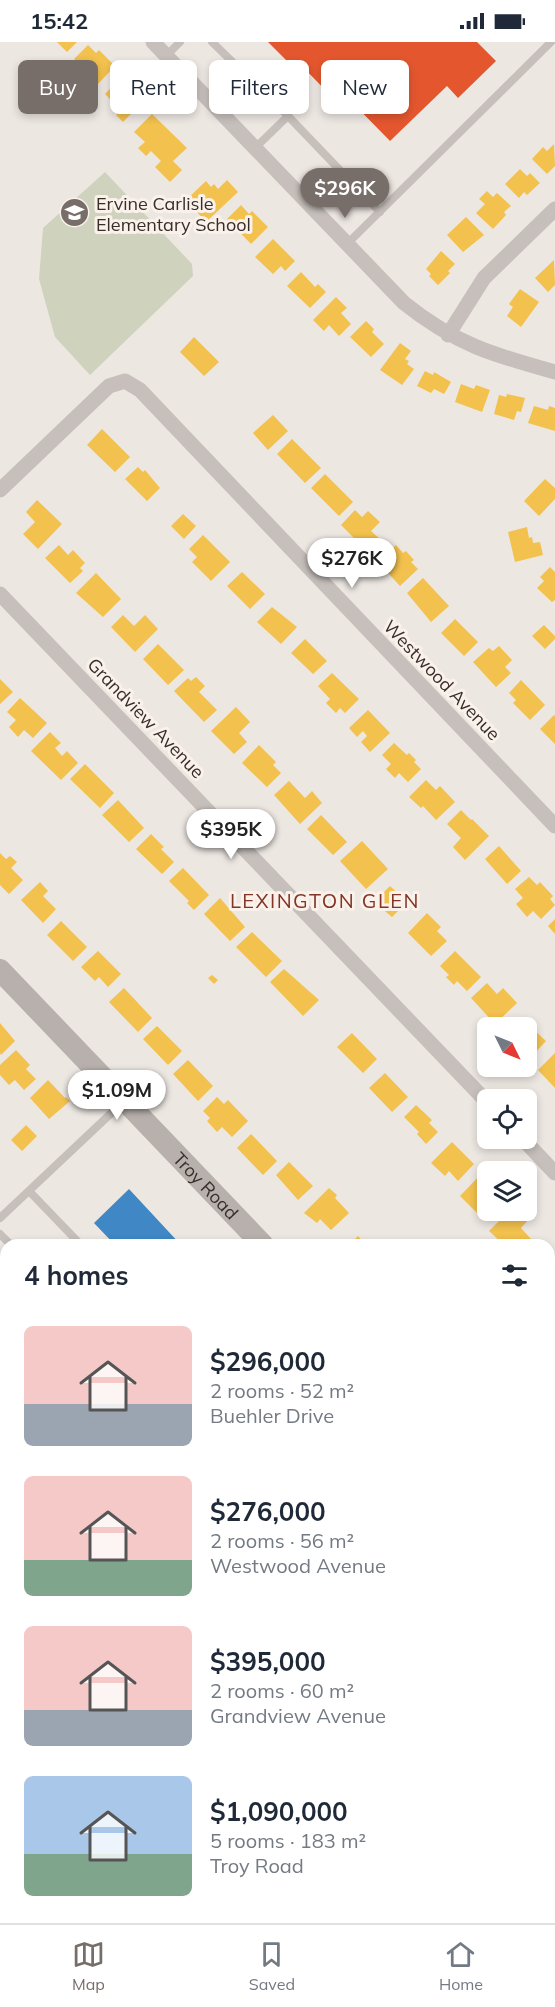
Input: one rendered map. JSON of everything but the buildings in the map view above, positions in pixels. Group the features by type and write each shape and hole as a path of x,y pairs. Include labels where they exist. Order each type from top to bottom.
{"street":[{"path":"153,42 404,303 448,335 502,357 555,372"},
{"path":"448,335 484,278 555,209"},
{"name":"Westwood Avenue","path":"0,490 109,386 125,381 140,390 555,826"},
{"name":"Grandview Avenue","path":"0,594 477,1092"},
{"name":"Troy Road","path":"0,970 257,1239"},
{"path":"532,1149 555,1173"}],"lane":[{"path":"166,56 180,42"},
{"path":"212,42 288,116 380,212"},
{"path":"347,244 551,42"},
{"path":"255,148 288,116"},
{"path":"0,1218 125,1100"},
{"path":"29,1191 75,1239"}],"green space":[{"path":"105,172 192,264 193,276 90,375 55,337 39,279 43,228"}],"place":[{"name":"Ervine Carlisle Elementary School","path":"75,213"}],"district":[{"name":"LEXINGTON GLEN","path":"325,900"}]}
